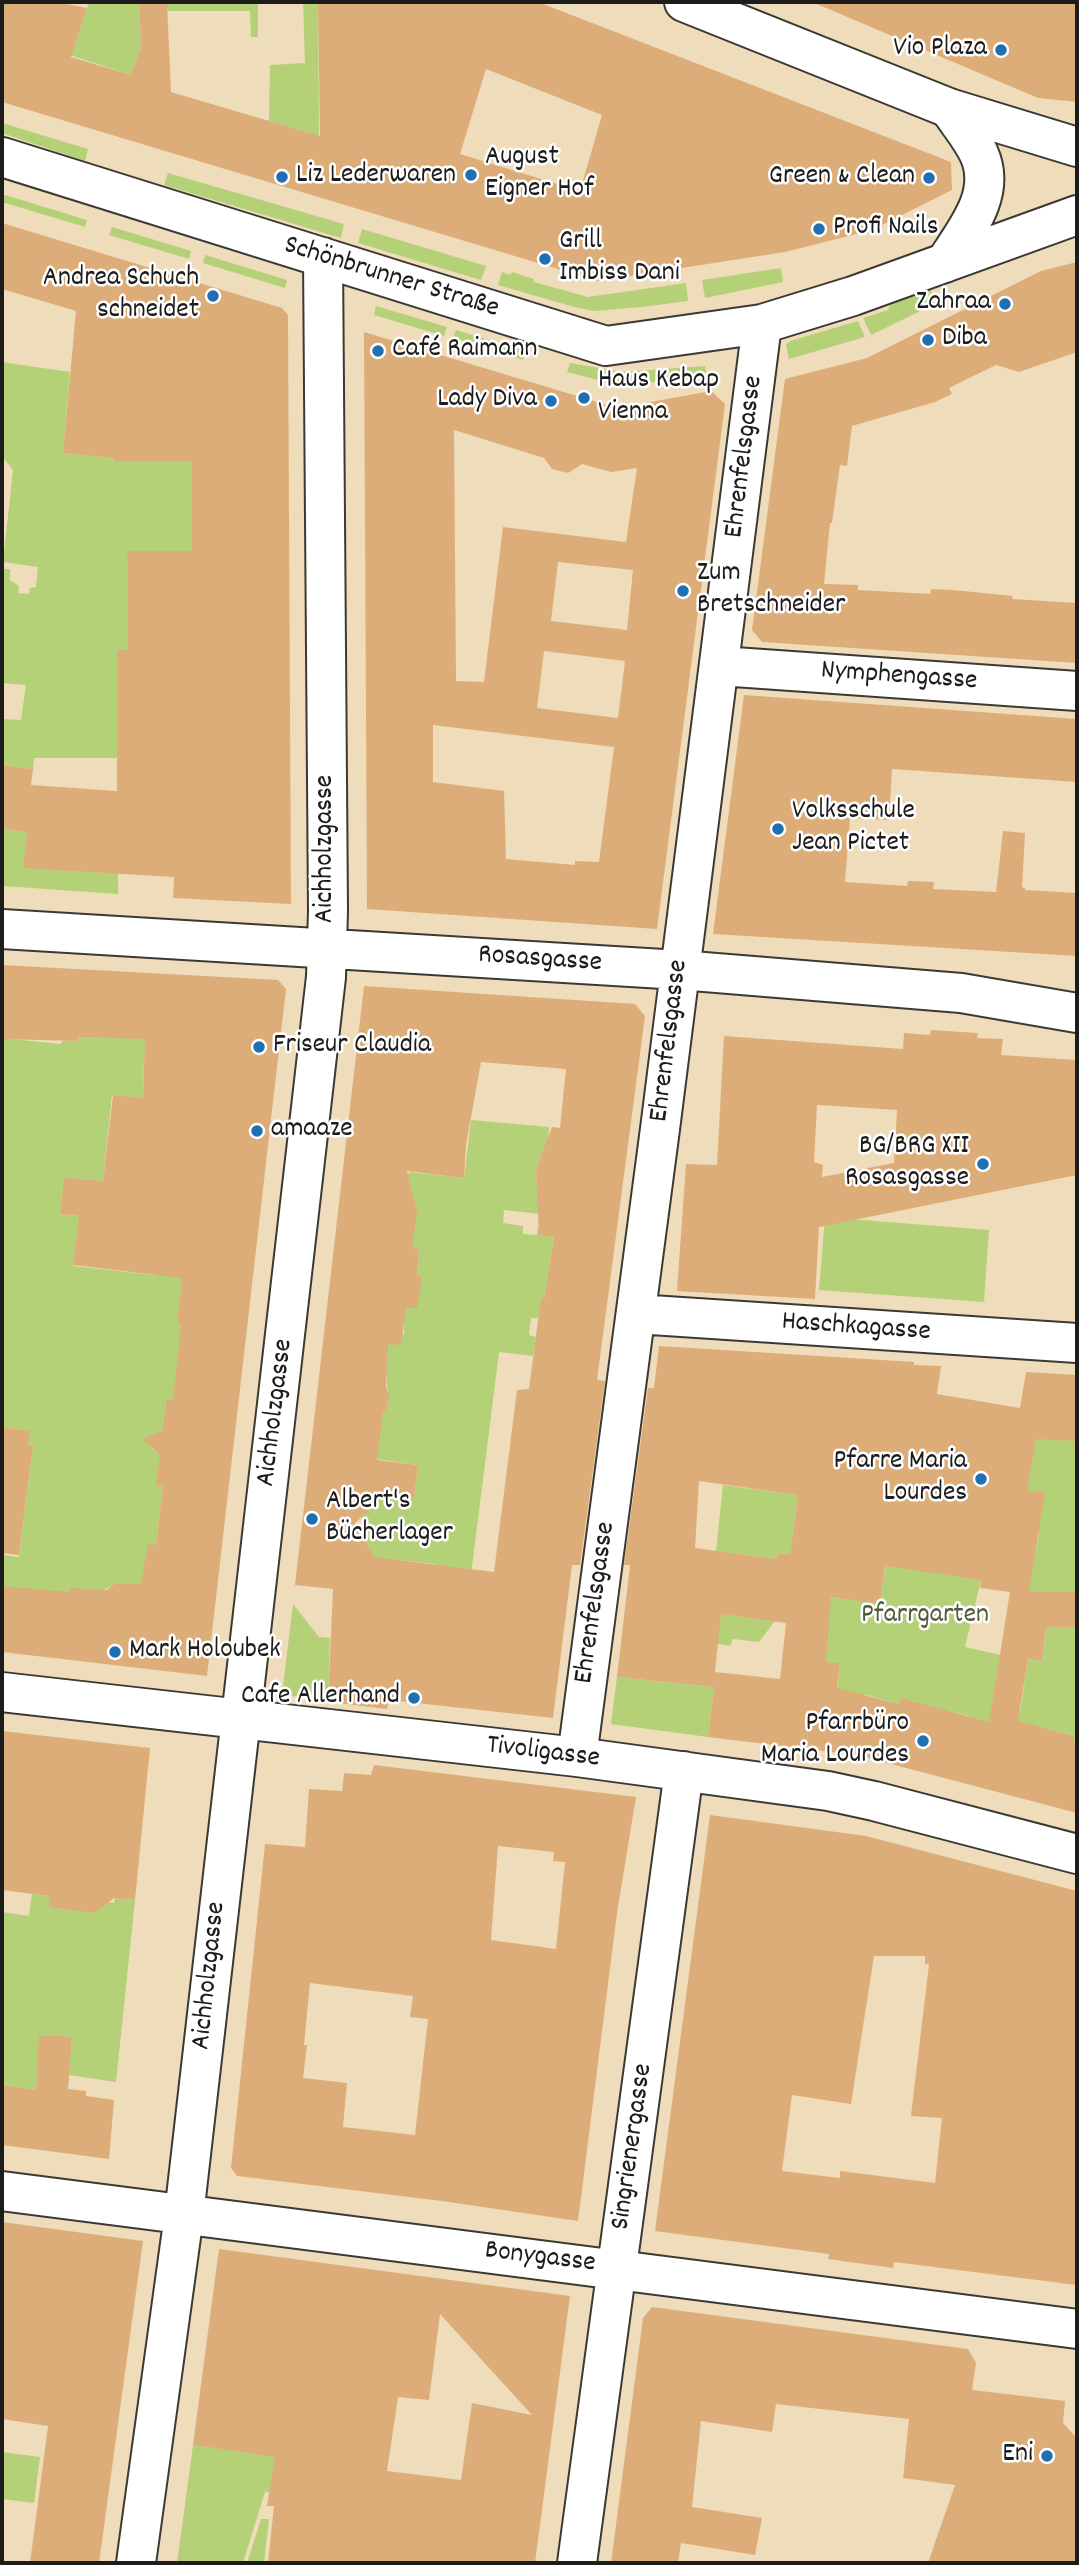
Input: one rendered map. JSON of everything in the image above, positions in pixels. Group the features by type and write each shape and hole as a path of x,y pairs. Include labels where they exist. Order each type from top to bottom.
{"street":[{"path":"684,2 949,108 1063,145 1077,147"},
{"path":"946,263 979,210 986,181 979,154 949,108"},
{"name":"Schönbrunner Straße","path":"2,157 606,346 762,324 853,296 1077,215"},
{"name":"Aichholzgasse","path":"136,2563 184,2216 325,990 328,947 323,257"},
{"name":"Ehrenfelsgasse","path":"577,1757 720,666 762,324"},
{"name":"Nymphengasse","path":"720,666 1077,691"},
{"name":"Rosasgasse","path":"2,929 680,970 961,993 1077,1013"},
{"name":"Haschkagasse","path":"636,1314 1077,1343"},
{"name":"Tivoligasse","path":"2,1692 577,1757 828,1791 1077,1854"},
{"name":"Singrienergasse","path":"577,2563 684,1772"},
{"name":"Bonygasse","path":"2,2191 1077,2329"}],"green space":[{"path":"89,2 139,2 141,46 131,75 39,45 77,38"},
{"path":"167,2 258,2 258,37 251,37 250,11 167,11"},
{"path":"303,2 318,2 319,136 269,121 270,65 305,63"},
{"path":"2,123 88,149 85,161 2,133"},
{"path":"168,173 344,224 341,238 164,185"},
{"path":"2,194 87,220 85,227 2,202"},
{"path":"112,227 191,251 189,259 109,235"},
{"path":"362,229 486,266 481,280 358,243"},
{"path":"205,255 287,280 285,288 203,263"},
{"path":"781,268 783,282 705,298 702,280"},
{"path":"502,272 510,275 512,272 534,279 534,282 588,297 686,283 688,301 594,311 498,285"},
{"path":"929,285 935,304 871,335 863,318 888,310 893,297"},
{"path":"376,306 447,327 444,336 374,315"},
{"path":"858,321 865,337 789,359 786,345 790,341"},
{"path":"456,330 526,351 523,360 453,338"},
{"path":"2,362 70,372 63,453 150,461 218,461 219,551 127,551 128,650 117,651 117,758 34,758 33,769 2,765 2,717 21,720 26,685 2,683 2,569 10,569 10,580 19,586 18,593 29,594 30,588 36,587 38,567 3,562 13,470 2,456"},
{"path":"570,363 622,372 705,366 706,373 649,383 614,384 567,372"},
{"path":"2,829 27,832 24,867 118,873 118,894 3,886"},
{"path":"78,1037 175,1039 144,1059 143,1098 112,1095 103,1181 64,1177 60,1214 171,1227 185,1242 184,1325 173,1400 166,1401 165,1410 171,1411 169,1431 160,1431 153,1435 151,1448 159,1455 167,1456 157,1485 163,1485 156,1545 148,1545 151,1595 131,1592 124,1584 81,1593 15,1587 14,1592 2,1591 2,1555 19,1557 33,1446 28,1445 29,1431 2,1427 2,1038 61,1044 62,1041 77,1041","holes":["76,1247 157,1261 155,1275 73,1266"]},
{"path":"471,1120 549,1127 547,1156 541,1156 536,1169 537,1184 543,1185 540,1214 504,1210 503,1223 523,1226 523,1234 537,1235 538,1227 555,1230 539,1318 531,1318 529,1335 536,1337 533,1356 499,1352 468,1599 425,1645 435,1564 371,1557 368,1545 359,1544 363,1507 372,1508 379,1502 379,1495 414,1498 418,1465 370,1458 388,1400 387,1376 379,1375 382,1343 404,1334 404,1306 422,1276 417,1275 419,1249 412,1248 405,1177 410,1172 464,1178"},
{"path":"825,1217 989,1230 984,1302 819,1290"},
{"name":"Pfarrgarten","path":"905,1424 930,1571 981,1580 965,1647 1000,1655 992,1709 1020,1713 1028,1659 1042,1661 1046,1627 1077,1627 1077,1743 1074,1742 1074,1736 1036,1726 989,1727 968,1721 969,1716 918,1709 919,1703 901,1698 898,1704 866,1695 836,1699 840,1664 826,1662 820,1596 880,1603"},
{"path":"1036,1433 1077,1441 1077,1592 1010,1592 1035,1554 1039,1533 1020,1529"},
{"path":"723,1485 798,1495 790,1554 777,1553 776,1559 716,1551"},
{"path":"293,1604 319,1637 330,1638 328,1702 282,1694"},
{"path":"693,1610 775,1621 759,1642 733,1639 730,1646 690,1639"},
{"path":"617,1677 714,1687 708,1737 611,1724"},
{"path":"32,1894 114,1903 115,1898 135,1900 116,2082 68,2075 72,2038 40,2035 36,2090 2,2085 2,1912 29,1916"},
{"path":"193,2445 280,2457 277,2493 265,2492 243,2563 177,2563"},
{"path":"2,2452 40,2457 34,2503 2,2499"},
{"path":"261,2519 269,2519 264,2563 247,2563"}],"building":[{"path":"2,2 57,2 87,8 71,57 131,75 141,46 139,2 167,2 171,92 320,136 318,2 538,2 951,162 952,190 872,230 785,252 598,281 2,102","holes":["486,69 602,115 580,191 460,154"]},
{"name":"Vio Plaza","path":"812,2 1077,2 1077,102 1038,98"},
{"path":"2,223 282,308 288,315 291,904 173,898 174,877 23,868 27,832 2,829 2,765 33,769 31,785 117,791 117,650 128,650 127,551 192,551 192,461 114,461 114,458 63,453 76,311 2,289"},
{"path":"1077,262 1077,352 1019,372 996,365 949,388 952,394 935,402 852,426 847,466 840,465 830,523 824,584 858,585 858,590 930,594 931,589 953,590 1013,596 1012,599 1077,603 1077,663 762,642 752,630 785,379 867,358 1041,271"},
{"path":"364,332 617,408 711,391 725,404 657,929 367,909","holes":["454,430 544,458 552,469 568,473 582,464 611,472 637,468 626,542 503,527 484,682 456,681","558,562 633,570 627,630 551,621","544,651 625,661 618,718 537,708","433,725 614,747 599,862 575,861 575,865 506,859 504,791 433,782"]},
{"path":"744,695 1077,719 1077,782 892,769 889,820 850,818 845,882 907,886 908,881 934,882 933,889 996,892 1003,831 1025,833 1022,887 1025,890 1077,893 1077,956 713,934"},
{"path":"2,965 278,980 286,989 207,1676 2,1652 2,1586 69,1592 70,1588 107,1590 114,1584 141,1584 148,1544 156,1545 163,1485 156,1485 160,1456 143,1439 163,1430 166,1400 173,1400 181,1325 177,1324 182,1278 73,1265 79,1216 60,1214 64,1177 103,1181 113,1095 143,1098 145,1039 2,1039"},
{"path":"364,986 635,1004 645,1016 597,1380 605,1381 580,1565 572,1565 553,1718 389,1700 387,1709 328,1702 333,1589 295,1585","holes":["481,1062 566,1069 560,1128 552,1127 536,1169 539,1235 554,1237 544,1299 541,1298 529,1389 517,1390 494,1572 374,1557 355,1523 386,1495 414,1498 418,1465 377,1460 383,1413 387,1408 389,1395 386,1387 388,1344 401,1345 406,1307 417,1308 422,1276 417,1275 419,1249 412,1248 417,1211 407,1171 464,1178 466,1145"]},
{"name":"BG/BRG XII Rosasgasse","path":"931,1030 978,1033 977,1038 1003,1039 1001,1055 1077,1060 1077,1175 819,1227 815,1299 677,1291 686,1164 717,1165 724,1036 903,1049 904,1033 930,1035","holes":["817,1105 897,1110 894,1163 822,1177 823,1165 814,1162"]},
{"path":"659,1346 941,1366 937,1394 1020,1408 1026,1372 1077,1375 1077,1441 1036,1439 1027,1491 1045,1492 1029,1592 1077,1592 1077,1627 1046,1627 1042,1661 1028,1659 1018,1721 1074,1736 1074,1742 1077,1743 1077,1813 857,1755 708,1737 714,1687 617,1677 630,1565 624,1565 648,1388 654,1388","holes":["699,1481 798,1495 790,1554 777,1553 776,1559 695,1548","885,1566 981,1580 980,1588 1010,1592 989,1722 901,1698 898,1704 837,1688 840,1663 826,1662 831,1597 880,1604","721,1614 786,1623 780,1679 715,1672"]},
{"path":"2,1427 30,1431 28,1445 33,1446 19,1555 2,1553"},
{"path":"2,1731 150,1748 135,1900 114,1898 95,1913 49,1907 50,1896 2,1890"},
{"path":"374,1765 636,1797 617,1913 578,2221 237,2176 231,2168 265,1844 305,1847 309,1789 342,1791 344,1773 371,1775","holes":["498,1846 554,1852 553,1861 565,1862 556,1949 491,1940","310,1983 413,1996 410,2017 428,2019 415,2135 343,2127 347,2083 303,2078"]},
{"path":"710,1815 866,1836 1077,1891 1077,2285 894,2262 893,2268 828,2259 829,2254 655,2231","holes":["874,1956 925,1956 925,1964 929,1964 911,2116 942,2118 935,2183 840,2171 840,2178 782,2171 792,2095 851,2104"]},
{"path":"39,2035 72,2037 68,2089 86,2091 86,2096 114,2100 109,2159 2,2145 2,2085 36,2090"},
{"path":"2,2222 143,2241 99,2563 30,2563 48,2426 2,2419"},
{"path":"219,2249 570,2296 535,2563 268,2563 274,2506 267,2506 275,2457 193,2445","holes":["440,2314 532,2415 472,2403 461,2480 387,2471 398,2397 429,2400"]},
{"path":"652,2307 968,2349 976,2363 972,2390 1065,2401 1063,2423 1077,2438 1077,2563 928,2563 955,2485 903,2478 909,2419 776,2404 772,2432 701,2421 692,2507 762,2518 755,2555 681,2543 678,2563 611,2563 643,2318"}],"place":[{"name":"Vio Plaza","path":"1001,50"},
{"name":"August Eigner Hof","path":"471,175"},
{"name":"Liz Lederwaren","path":"282,177"},
{"name":"Green & Clean","path":"929,178"},
{"name":"Profi Nails","path":"819,229"},
{"name":"Grill Imbiss Dani","path":"545,259"},
{"name":"Andrea Schuch schneidet","path":"213,296"},
{"name":"Zahraa","path":"1005,304"},
{"name":"Diba","path":"928,340"},
{"name":"Café Raimann","path":"378,351"},
{"name":"Haus Kebap Vienna","path":"584,398"},
{"name":"Lady Diva","path":"551,401"},
{"name":"Zum Bretschneider","path":"683,591"},
{"name":"Volksschule Jean Pictet","path":"778,829"},
{"name":"Friseur Claudia","path":"259,1047"},
{"name":"amaaze","path":"257,1131"},
{"name":"BG/BRG XII Rosasgasse","path":"983,1164"},
{"name":"Pfarre Maria Lourdes","path":"981,1479"},
{"name":"Albert's Bücherlager","path":"312,1519"},
{"name":"Mark Holoubek","path":"115,1652"},
{"name":"Cafe Allerhand","path":"414,1698"},
{"name":"Pfarrbüro Maria Lourdes","path":"923,1741"},
{"name":"Eni","path":"1047,2456"}]}
